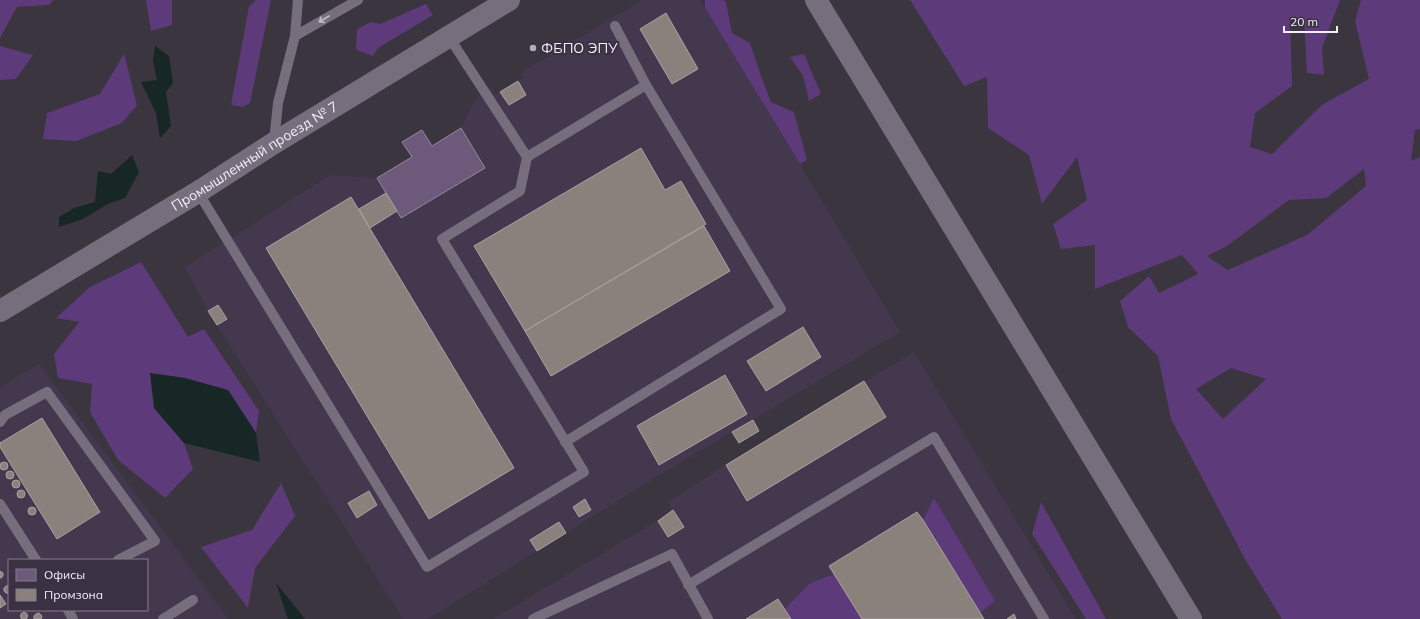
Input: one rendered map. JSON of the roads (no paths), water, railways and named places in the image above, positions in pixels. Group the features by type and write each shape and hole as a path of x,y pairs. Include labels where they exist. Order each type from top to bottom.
{"street":[{"name":"Промышленный проезд № 7","path":"0,311 198,192 274,143 509,0"},
{"path":"816,0 1191,619"}],"lane":[{"path":"274,143 278,103 295,36 298,0"},
{"path":"295,36 358,0"},
{"path":"566,442 781,309 646,85 615,26"},
{"path":"198,192 427,567 584,472 442,238 520,191 527,157 449,37"},
{"path":"527,157 646,85"},
{"path":"0,422 5,415 47,392 154,541 120,559"},
{"path":"688,585 934,437 1044,619"},
{"path":"0,504 35,559"},
{"path":"533,619 672,554 708,619"},
{"path":"163,619 193,600"}],"place":[{"name":"ФБПО ЭПУ","path":"533,48"}]}
